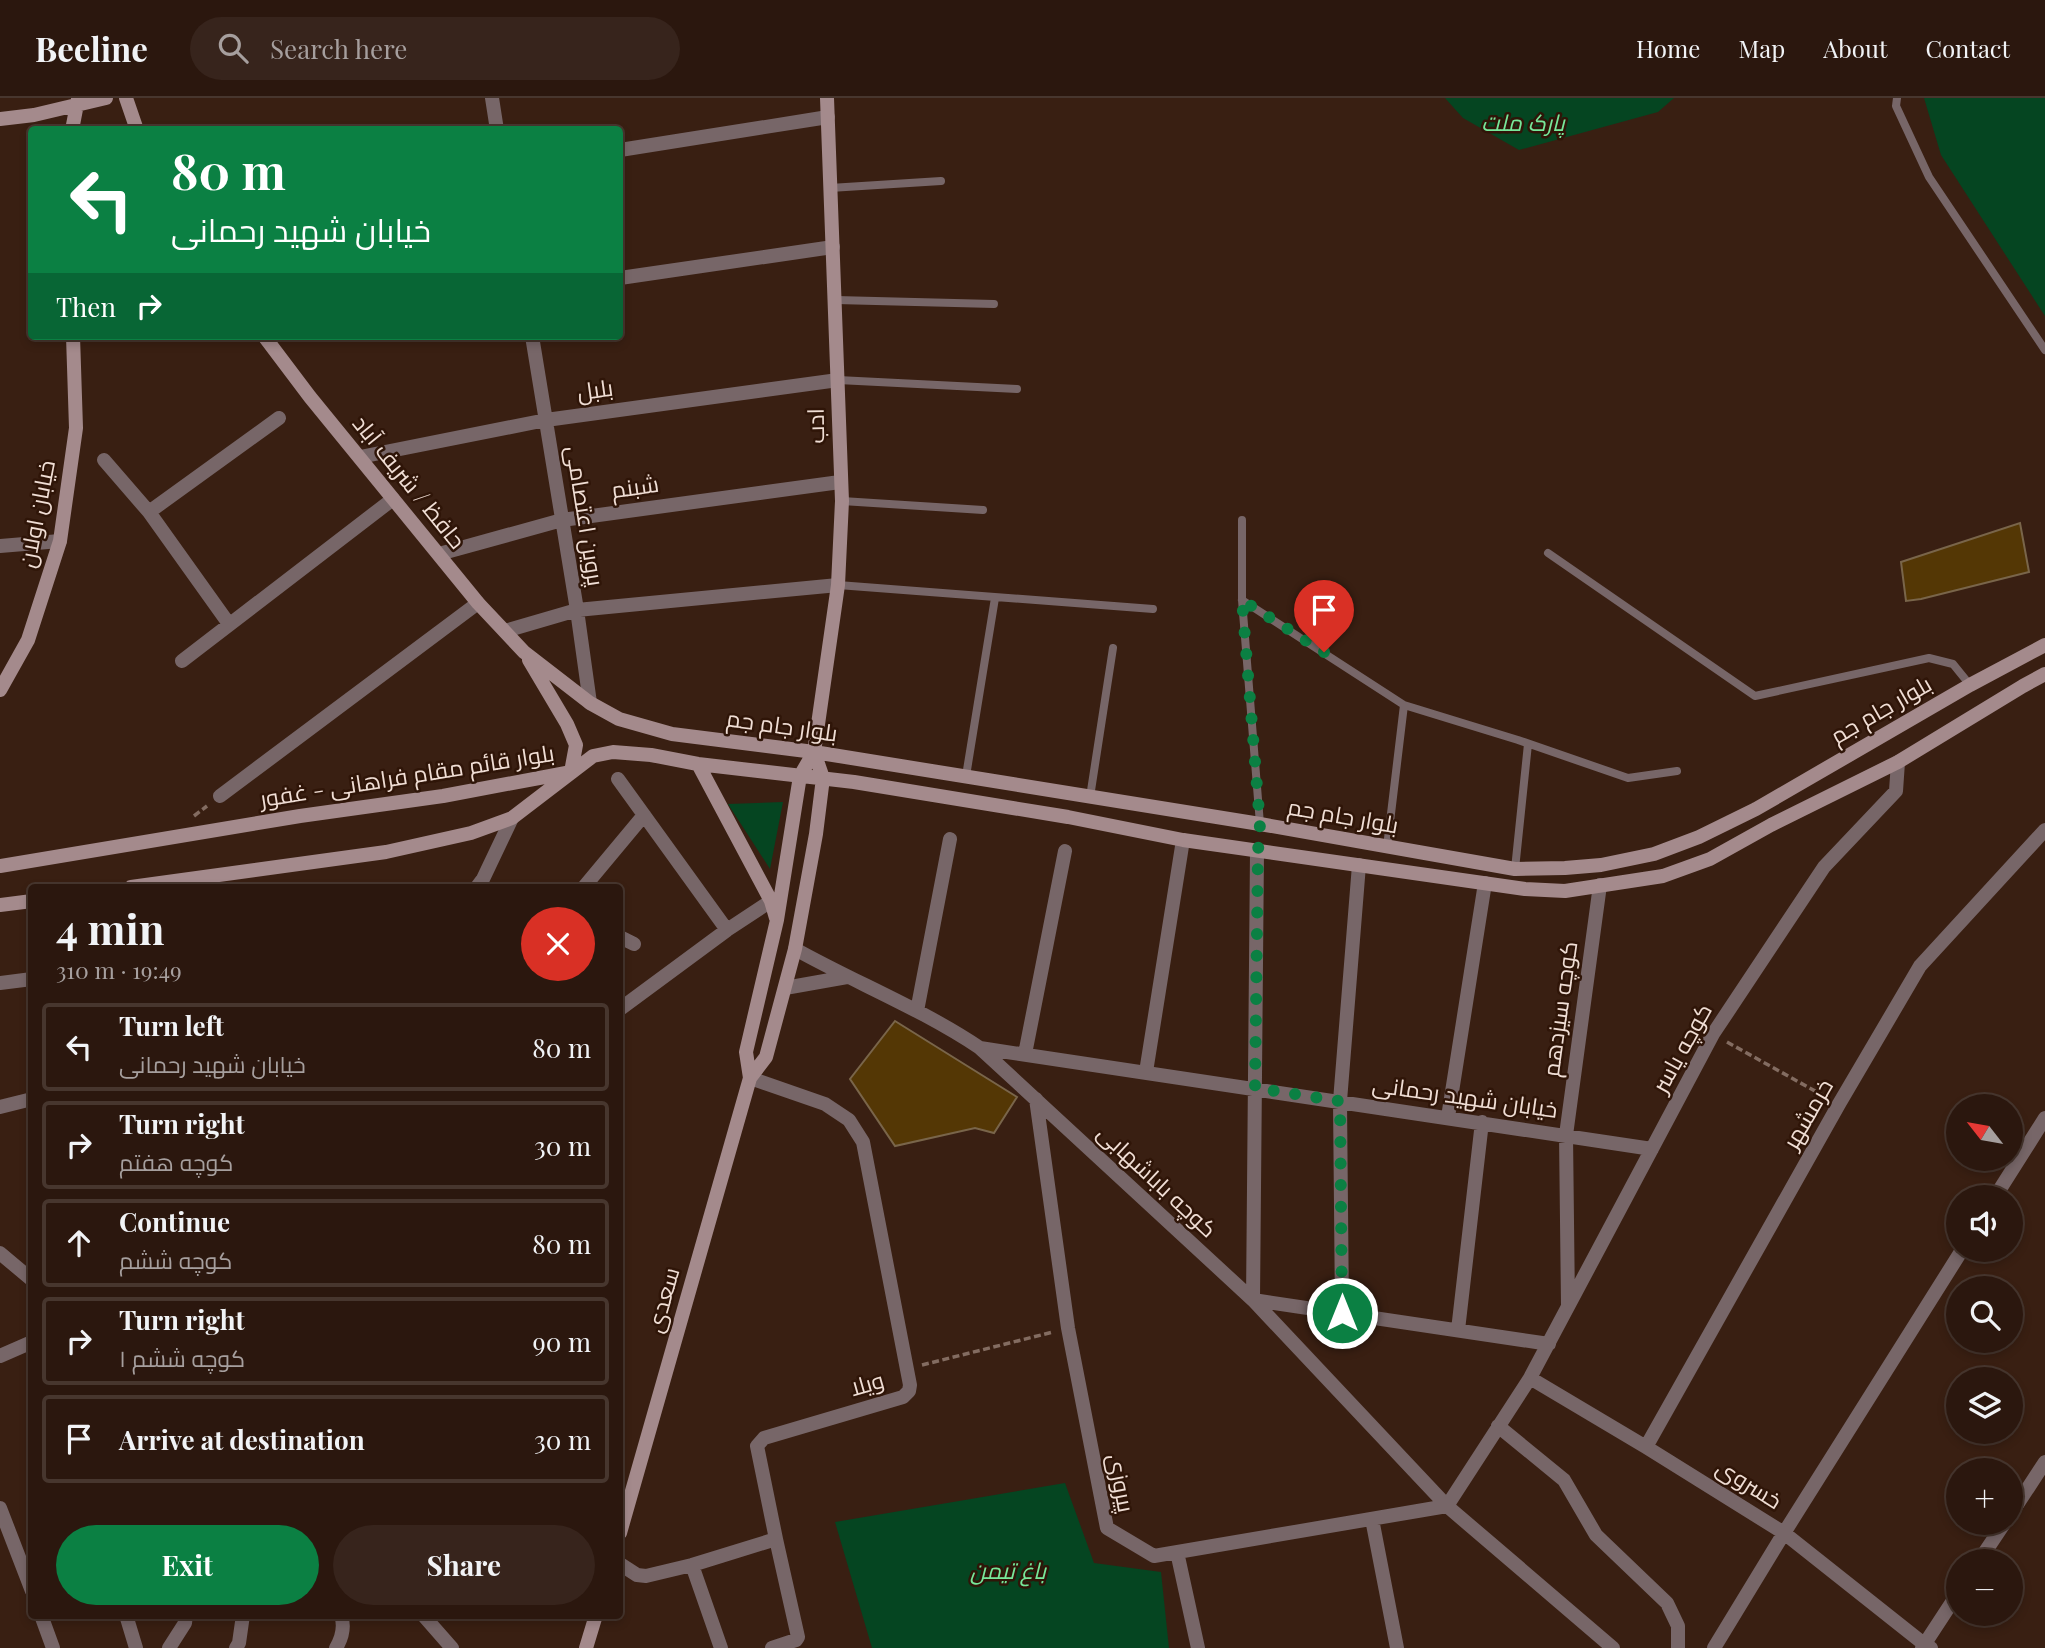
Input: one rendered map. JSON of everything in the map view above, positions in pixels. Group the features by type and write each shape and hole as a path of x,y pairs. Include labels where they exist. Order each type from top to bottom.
{"main road":[{"path":"0,120 34,115 78,101 106,98"},
{"path":"126,98 136,126"},
{"name":"ادب","path":"814,752 838,585 842,501 827,98"},
{"path":"73,126 78,101"},
{"name":"خیابان اولان","path":"0,690 28,640 60,541 76,428 73,340"},
{"name":"حافظ / شریف آباد","path":"267,340 478,603 524,652"},
{"name":"بلوار جام جم","path":"524,652 590,703 619,719 672,734 814,752 966,776 1515,869 1601,865 1654,853 1699,837 1756,809 1970,685 2045,645"},
{"path":"524,652 567,724 576,745 571,772"},
{"name":"بلوار جام جم","path":"571,772 593,756 613,752 651,755 698,764 823,778 1068,817 1183,840 1525,889 1565,891 1662,876 1710,859 1771,825 1898,762 2045,674"},
{"path":"800,776 814,752"},
{"path":"814,752 823,778"},
{"path":"698,764 771,901 777,920"},
{"name":"بلوار قائم مقام فراهانی - غفور","path":"153,884 386,852 471,833 512,818 571,772"},
{"name":"بلوار قائم مقام فراهانی - غفور","path":"0,866 300,816 443,796 571,772"},
{"name":"سعدی","path":"750,1079 746,1052 777,920 800,776"},
{"name":"سعدی","path":"623,1523 750,1079 766,1057 785,988 795,949 816,834 823,778"},
{"path":"1258,851 1260,824"},
{"path":"0,905 28,902"},
{"path":"586,1648 595,1619"}],"street":[{"path":"492,98 496,126"},
{"path":"623,150 828,117"},
{"path":"623,278 833,247"},
{"name":"پروین اعتصامی","path":"533,340 590,703"},
{"name":"بلبل","path":"360,457 545,419 838,380"},
{"path":"149,512 279,418"},
{"path":"104,460 149,512 229,624"},
{"name":"شبنم","path":"439,554 562,520 840,482"},
{"path":"182,661 393,499"},
{"path":"0,546 60,541"},
{"path":"505,631 577,610 838,585"},
{"path":"220,796 478,603"},
{"name":"کوچه یاسر","path":"1447,1506 1530,1378 1713,1034 1824,867 1896,791 1898,762"},
{"path":"618,779 727,930"},
{"path":"586,884 644,815"},
{"path":"479,884 512,818"},
{"name":"خرمشهر","path":"1646,1447 1920,966 2045,830"},
{"path":"917,1011 950,839"},
{"path":"1146,1072 1183,840"},
{"path":"1025,1055 1065,851"},
{"path":"1258,851 1253,1300 1549,1344"},
{"path":"1342,1313 1340,1101 1359,865"},
{"path":"1448,1117 1485,883"},
{"name":"کوچه سیزدهم","path":"1568,1308 1566,1135 1600,885"},
{"path":"623,1007 771,901"},
{"path":"623,938 635,944"},
{"name":"کوچه باباشهابی","path":"795,949 954,1030 981,1048 1253,1300 1447,1506 1613,1648"},
{"path":"785,988 847,977"},
{"path":"0,983 28,980"},
{"name":"خیابان شهید رحمانی","path":"981,1048 1652,1149"},
{"name":"ویلا","path":"750,1079 825,1104 849,1120 863,1142 910,1385 909,1391 903,1397 764,1437 760,1441 757,1446 776,1539"},
{"name":"پیروزی","path":"1036,1099 1068,1328 1107,1528 1154,1556 1447,1506"},
{"path":"0,1107 28,1100"},
{"path":"2003,1185 2045,1118"},
{"path":"1458,1331 1482,1122"},
{"path":"0,1253 28,1277"},
{"path":"1714,1648 1954,1262"},
{"path":"0,1356 28,1344"},
{"name":"خسروی","path":"1530,1378 1784,1533 1926,1647"},
{"path":"1498,1426 1564,1480 1596,1535 1667,1602 1678,1626 1678,1648"},
{"path":"2023,1496 2045,1462"},
{"path":"0,1508 28,1581"},
{"path":"1371,1519 1397,1648"},
{"path":"623,1566 641,1576 692,1565 776,1539 798,1637 772,1648"},
{"path":"1177,1552 1198,1648"},
{"path":"692,1565 721,1648"},
{"path":"1926,1647 1946,1613"},
{"path":"42,1619 53,1648"},
{"path":"127,1619 136,1648"},
{"path":"169,1648 186,1619"},
{"path":"236,1648 242,1619"},
{"path":"335,1648 341,1639 342,1619"},
{"path":"427,1619 452,1648"}],"lane":[{"path":"1897,98 1896,106 1929,177 2045,350"},
{"path":"831,188 941,181"},
{"path":"836,300 994,304"},
{"path":"838,380 1017,389"},
{"path":"842,501 983,510"},
{"path":"1242,520 1242,600 1260,824"},
{"path":"1548,553 1755,696 1929,658 1953,664 1970,685"},
{"path":"838,585 1153,609"},
{"path":"966,776 995,598"},
{"path":"1242,600 1404,705 1628,778 1677,771"},
{"path":"1090,797 1113,648"},
{"path":"1387,847 1404,705"},
{"path":"1515,869 1528,744"}],"path":[{"path":"1713,1034 1839,1104"},
{"path":"906,1369 1068,1328"}],"green space":[{"name":"پارک ملت","path":"1445,98 1674,98 1658,112 1519,150 1463,118"},
{"path":"1924,98 2045,98 2045,316 1941,155"},
{"path":"783,802 770,869 728,804"},
{"name":"باغ تیمن","path":"1065,1483 1094,1563 1161,1572 1169,1648 872,1648 835,1522"}],"building":[{"path":"2020,523 2029,572 1906,601 1901,562"},
{"path":"895,1021 1017,1097 994,1133 975,1128 895,1146 850,1079"}],"route":[{"path":"1324,652 1242,600 1260,824 1255,1088 1340,1101 1342,1313"}]}
